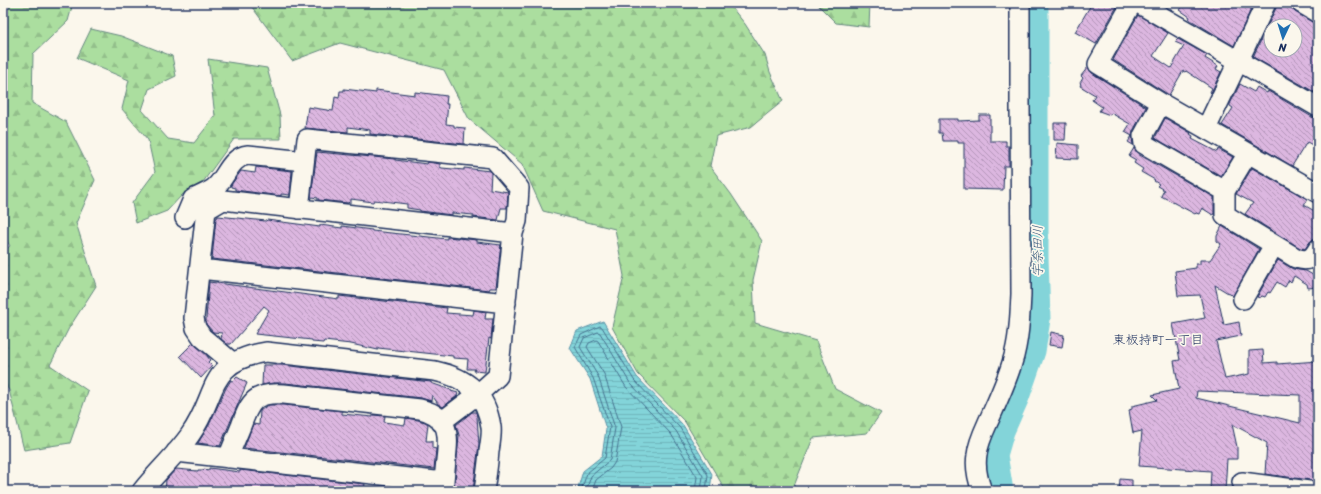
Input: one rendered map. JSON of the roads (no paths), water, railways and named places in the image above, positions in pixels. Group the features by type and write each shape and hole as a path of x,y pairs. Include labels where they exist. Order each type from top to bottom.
{"street":[{"path":"982,491 977,471 977,455 980,439 999,398 1012,364 1017,344 1019,325 1021,294 1020,3"},
{"path":"1132,3 1098,64 1161,103 1318,193"},
{"path":"1138,3 1318,107"},
{"path":"1206,129 1266,3"},
{"path":"1301,3 1318,13"},
{"path":"1161,103 1143,136 1144,144 1225,191"},
{"path":"299,208 307,139 493,158 519,188 517,221 513,233 498,376 478,394 441,422"},
{"path":"1248,153 1225,191 1225,214 1303,261 1311,259 1318,250"},
{"path":"185,218 193,198 213,189 236,160 242,156 248,155 304,161"},
{"path":"233,364 202,337 196,328 194,318 206,210 223,200 513,233"},
{"path":"1243,299 1274,244"},
{"path":"200,269 506,303"},
{"path":"142,491 197,425 203,414 213,386 221,375 242,358 266,352 434,370 450,374 464,381 474,389 482,400 491,428 484,491"},
{"path":"176,452 443,487 448,438 446,428 438,418 430,412 420,409 284,394 266,394 256,399 248,406 228,458"},
{"path":"1245,485 1309,491"}],"water":[{"path":"603,321 637,377 683,425 712,474 710,491 577,491 583,471 602,456 606,429 590,379 570,348 577,331"}],"waterway":[{"name":"宇奈田川","path":"1001,491 995,455 1002,431 1017,397 1033,351 1038,319 1036,257 1036,3"}],"district":[{"name":"東板持町一丁目","path":"1158,339"}]}
